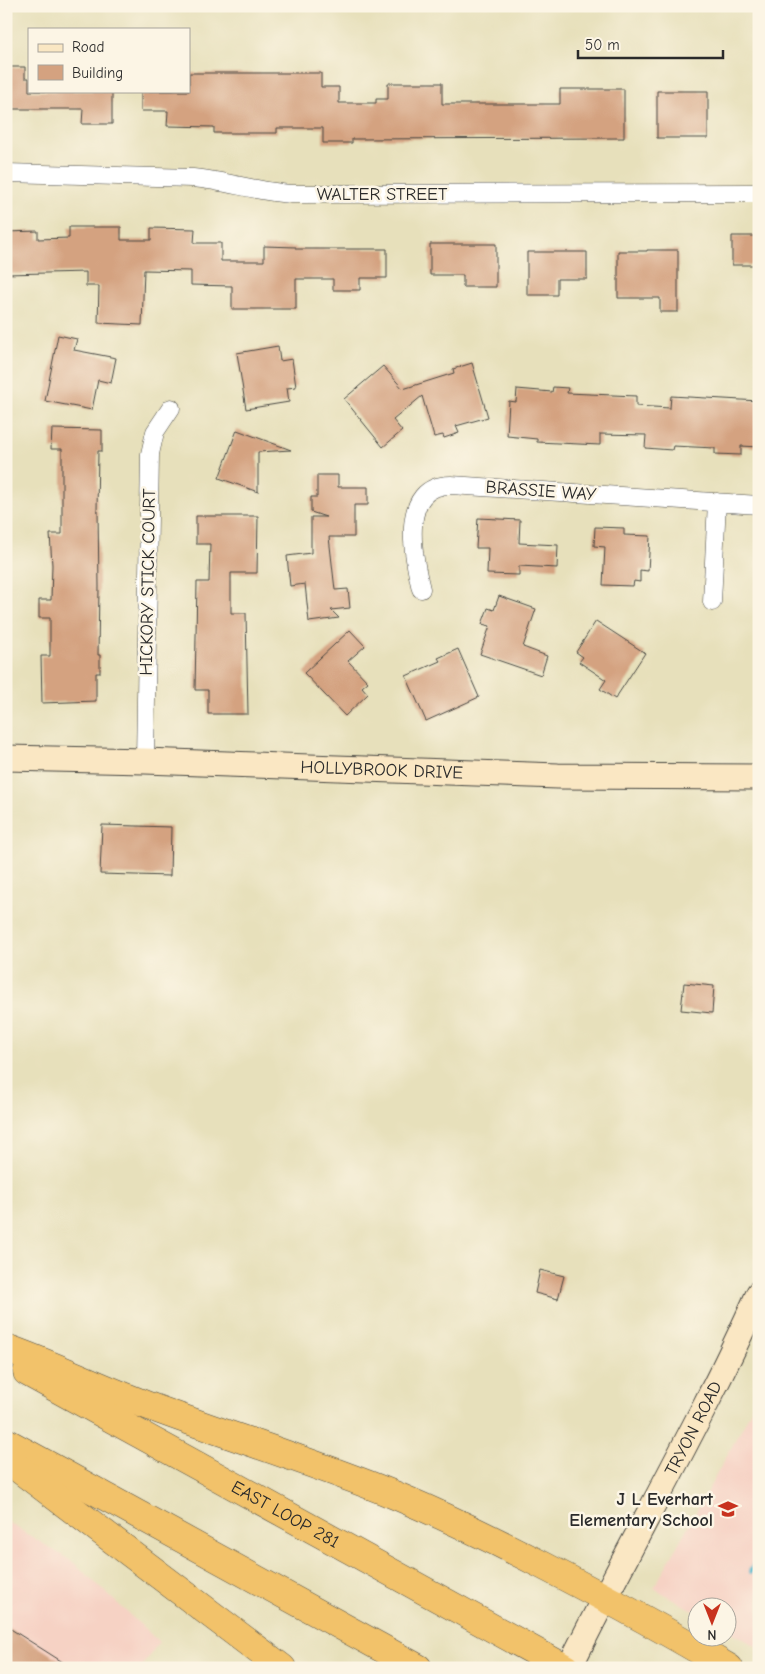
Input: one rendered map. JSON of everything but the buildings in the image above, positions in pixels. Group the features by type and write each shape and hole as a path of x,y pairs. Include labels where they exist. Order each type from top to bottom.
{"highway":[{"path":"6,1348 37,1358 112,1392 328,1468 466,1526 604,1597 729,1668"},
{"name":"EAST LOOP 281","path":"6,1360 567,1668"},
{"path":"6,1442 418,1668"},
{"path":"6,1459 282,1668"}],"street":[{"name":"WALTER STREET","path":"6,173 193,178 216,180 262,191 292,194 759,193"},
{"name":"HICKORY STICK COURT","path":"145,761 150,454 155,432 171,408"},
{"name":"BRASSIE WAY","path":"421,588 413,552 414,512 423,496 428,491 439,486 451,485 759,505"},
{"path":"712,602 717,502"},
{"name":"HOLLYBROOK DRIVE","path":"6,758 145,761 558,776 759,777"},
{"name":"TRYON ROAD","path":"567,1668 718,1381 759,1293"}],"shaded area":[{"name":"J L Everhart Elementary School","path":"759,1394 759,1648 738,1636 738,1596 688,1596 688,1608 654,1588"},
{"path":"6,1521 73,1562 159,1642 141,1668 6,1668"}],"waterway":[{"path":"751,1571 759,1557"}],"place":[{"name":"J L Everhart Elementary School","path":"728,1509"}]}
